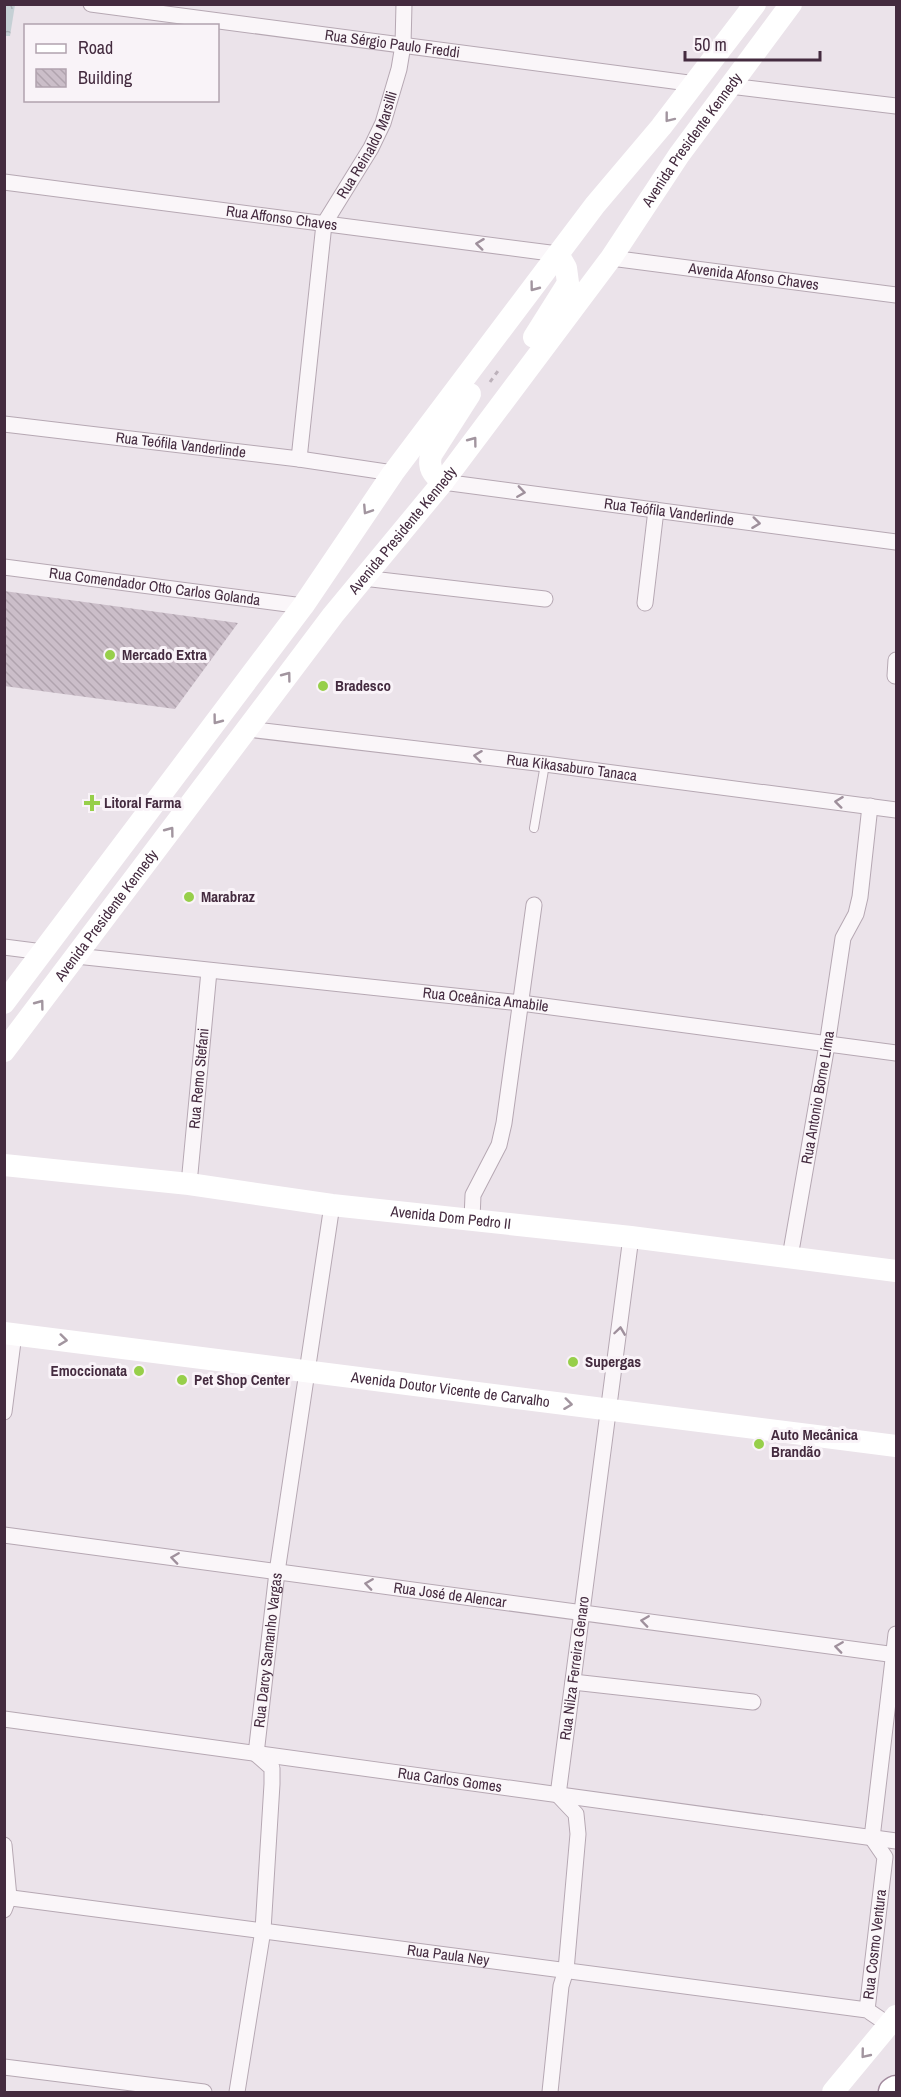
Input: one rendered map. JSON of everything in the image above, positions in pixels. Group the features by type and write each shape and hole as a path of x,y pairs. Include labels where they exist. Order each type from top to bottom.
{"highway":[{"path":"893,2092 897,2090"}],"main road":[{"name":"Avenida Presidente Kennedy","path":"4,1003 303,606 393,473 595,205 696,84 755,4"},
{"name":"Avenida Presidente Kennedy","path":"4,1051 363,578 442,482 610,258 679,155 791,4"},
{"path":"505,398 526,349 568,283 566,268 558,254"},
{"path":"442,482 429,464 431,454 477,384 475,365"},
{"name":"Avenida Dom Pedro II","path":"4,1165 189,1184 332,1205 631,1237 897,1270"},
{"name":"Avenida Doutor Vicente de Carvalho","path":"9,1333 897,1446"},
{"path":"833,2092 893,2020"}],"street":[{"name":"Rua Sérgio Paulo Freddi","path":"91,4 696,84"},
{"name":"Rua Reinaldo Marsilli","path":"298,459 324,224 371,148 383,123 392,96 403,45 404,4"},
{"path":"730,86 897,106"},
{"name":"Rua Affonso Chaves","path":"4,182 558,254"},
{"name":"Avenida Afonso Chaves","path":"610,258 897,296"},
{"name":"Rua Teófila Vanderlinde","path":"4,424 298,459 393,473"},
{"name":"Rua Teófila Vanderlinde","path":"442,482 897,542"},
{"path":"645,603 656,510"},
{"name":"Rua Comendador Otto Carlos Golanda","path":"4,567 303,606"},
{"path":"363,578 545,599"},
{"path":"895,676 897,660"},
{"name":"Rua Kikasaburo Tanaca","path":"247,729 545,764 897,810"},
{"name":"Rua Antonio Borne Lima","path":"790,1257 843,938 856,914 860,897 870,806"},
{"path":"472,1219 474,1195 495,1154 502,1134 534,905"},
{"path":"4,947 43,952"},
{"name":"Rua Oceânica Amabile","path":"76,956 521,1003 897,1053"},
{"name":"Rua Remo Stefani","path":"189,1184 209,971"},
{"name":"Rua Darcy Samanho Vargas","path":"256,1754 277,1572 332,1205"},
{"name":"Rua Nilza Ferreira Genaro","path":"558,1795 631,1237"},
{"path":"4,1412 9,1333"},
{"name":"Rua José de Alencar","path":"4,1535 896,1655"},
{"path":"872,1838 897,1634"},
{"path":"573,1682 753,1702"},
{"name":"Rua Carlos Gomes","path":"4,1719 897,1841"},
{"path":"237,2092 263,1930 272,1768 256,1754"},
{"path":"550,2092 561,1986 566,1970 578,1834 576,1814 558,1795"},
{"name":"Rua Cosmo Ventura","path":"867,2010 885,1857 872,1838"},
{"path":"4,1845 6,1901"},
{"name":"Rua Paula Ney","path":"6,1901 263,1930 867,2010 893,2020"},
{"path":"4,2067 204,2092"}],"lane":[{"path":"534,828 545,764"}],"green space":[{"path":"4,5 15,5 10,36 5,36"}],"building":[{"name":"Mercado Extra","path":"4,591 238,623 175,709 4,686"}],"place":[{"name":"Mercado Extra","path":"110,655"},
{"name":"Bradesco","path":"323,686"},
{"name":"Litoral Farma","path":"92,803"},
{"name":"Marabraz","path":"189,897"},
{"name":"Supergas","path":"573,1362"},
{"name":"Emoccionata","path":"139,1371"},
{"name":"Pet Shop Center","path":"182,1380"},
{"name":"Auto Mecânica Brandão","path":"759,1444"}]}
